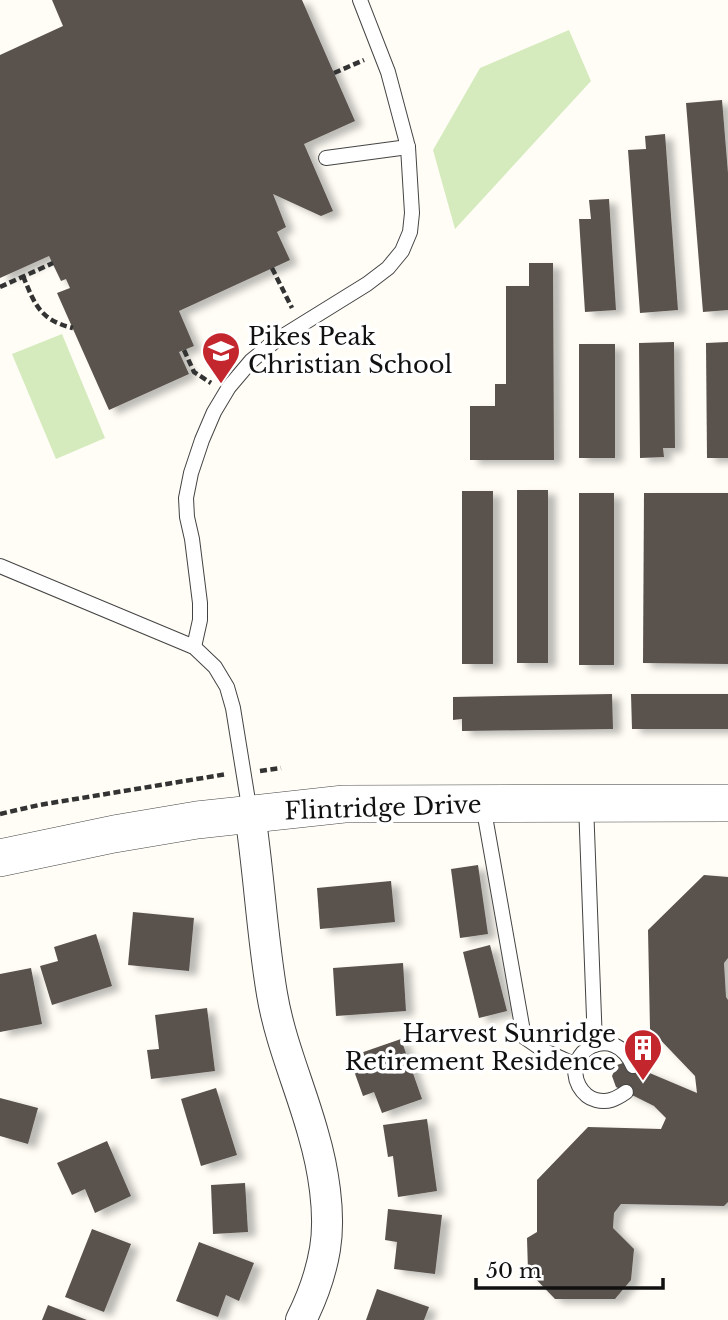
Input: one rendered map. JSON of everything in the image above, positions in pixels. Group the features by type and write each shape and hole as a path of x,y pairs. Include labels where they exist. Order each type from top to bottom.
{"street":[{"name":"Flintridge Drive","path":"0,858 197,820 344,804 728,803"},
{"path":"250,814 272,994 279,1027 314,1134 323,1177 325,1247 301,1320"}],"lane":[{"path":"194,647 200,620 200,603 186,498 191,473 214,412 229,387 251,361 275,341 388,268 402,251 410,232 412,213 408,147 388,72 360,0"},
{"path":"326,158 408,147"},
{"path":"0,566 194,647 215,667 227,687 233,708 250,814"},
{"path":"586,803 595,1044"},
{"path":"483,804 523,1037 543,1050 576,1065"},
{"path":"626,1092 609,1101 590,1098 578,1084 576,1065 587,1049 595,1044 605,1043 623,1049 633,1066"}],"path":[{"path":"334,73 381,53"},
{"path":"0,287 52,263"},
{"path":"272,268 301,325"},
{"path":"23,276 35,304 46,316 73,328"},
{"path":"184,350 194,372 211,383 229,387"},
{"path":"0,814 204,777 281,768"}],"green space":[{"path":"569,30 591,81 455,229 433,150 480,68"},
{"path":"62,334 105,438 56,459 12,354"}],"building":[{"path":"52,0 302,0 355,121 304,144 333,211 321,216 273,194 286,227 277,232 290,260 179,311 194,346 179,352 189,374 109,410 57,293 70,288 66,279 61,281 49,256 0,278 0,55 63,26"},
{"path":"722,100 728,173 728,310 703,312 686,103"},
{"path":"665,134 678,310 640,313 628,150 646,149 645,136"},
{"path":"609,199 616,310 585,312 579,219 591,219 589,200"},
{"path":"529,263 553,263 554,460 470,460 470,406 495,406 495,384 506,384 506,286 529,286"},
{"path":"674,342 675,448 663,448 664,457 640,458 639,343"},
{"path":"728,342 728,458 707,458 706,343"},
{"path":"579,344 615,344 615,458 579,458"},
{"path":"517,490 548,490 548,663 517,663"},
{"path":"462,491 493,491 493,664 462,664"},
{"path":"579,493 614,493 614,665 579,665"},
{"path":"644,493 728,493 728,664 643,663"},
{"path":"612,694 613,729 462,731 462,719 453,720 453,697"},
{"path":"631,694 728,694 728,729 632,729"},
{"path":"478,865 488,934 460,938 451,869"},
{"name":"Harvest Sunridge Retirement Residence","path":"704,875 728,877 728,958 724,963 728,1000 728,1202 724,1206 621,1204 614,1213 613,1228 634,1249 631,1280 615,1299 555,1299 528,1271 527,1238 537,1232 537,1180 588,1127 661,1129 666,1118 654,1106 616,1087 612,1076 617,1065 623,1063 633,1066 697,1093 695,1076 650,1029 648,930"},
{"path":"391,881 395,922 320,929 317,888"},
{"path":"133,912 194,918 189,971 128,965"},
{"path":"96,934 112,986 52,1005 40,966 58,961 54,947"},
{"path":"490,945 507,1011 479,1018 463,952"},
{"path":"403,963 406,1011 336,1016 333,968"},
{"path":"31,968 42,1024 0,1032 0,974"},
{"path":"207,1008 215,1071 151,1079 147,1050 159,1049 155,1015"},
{"path":"401,1039 422,1099 382,1113 374,1092 363,1096 349,1057"},
{"path":"216,1088 237,1155 201,1166 181,1099"},
{"path":"0,1098 38,1108 28,1144 0,1136"},
{"path":"427,1119 437,1191 398,1197 393,1156 388,1157 383,1125"},
{"path":"107,1141 131,1196 95,1213 85,1189 72,1195 57,1163"},
{"path":"245,1183 248,1232 213,1234 211,1185"},
{"path":"388,1209 442,1215 435,1274 394,1269 397,1242 385,1240"},
{"path":"92,1229 131,1244 104,1312 65,1297"},
{"path":"199,1242 254,1263 239,1301 226,1295 218,1317 176,1301"},
{"path":"377,1289 429,1307 424,1320 366,1320"},
{"path":"48,1305 87,1320 42,1320"}],"place":[{"name":"Pikes Peak Christian School","path":"221,385"},
{"name":"Harvest Sunridge Retirement Residence","path":"643,1082"}]}
